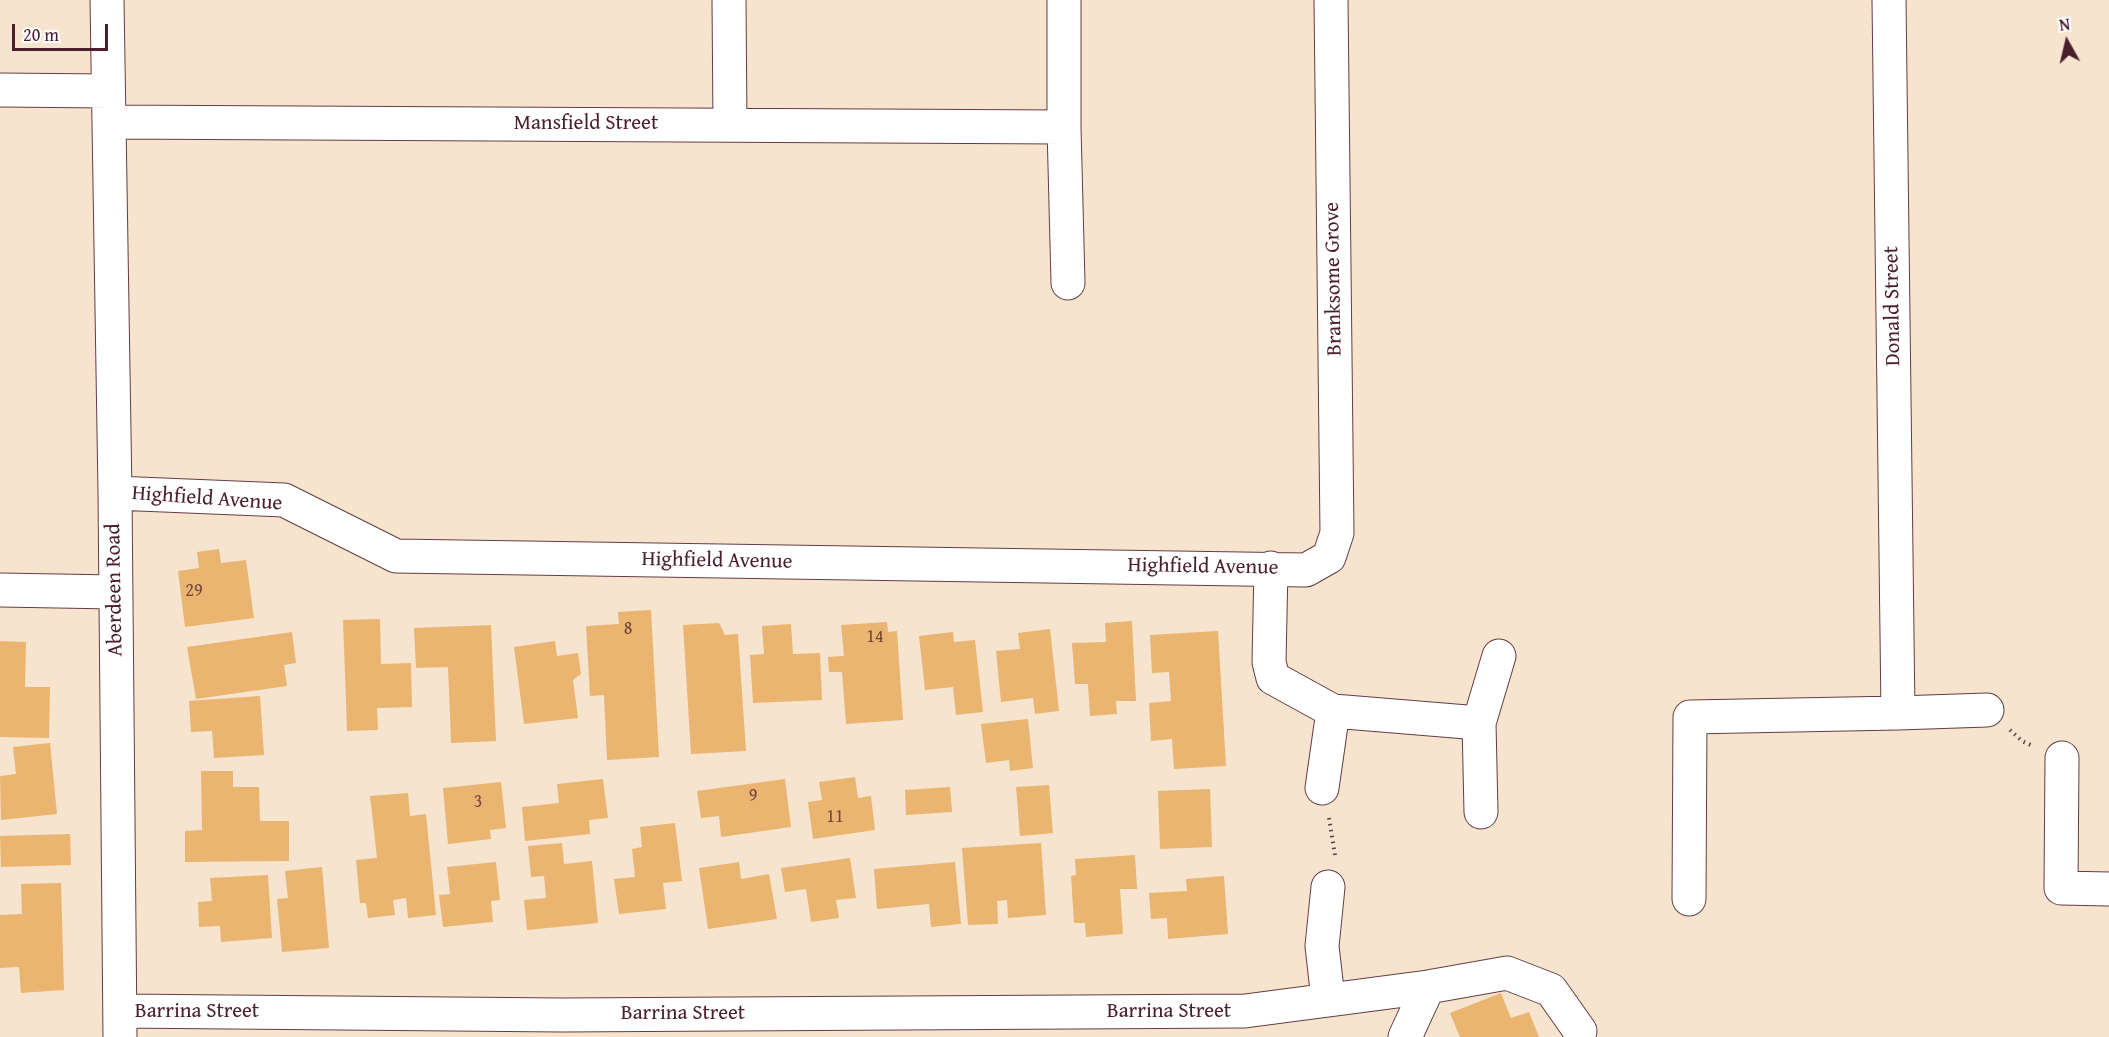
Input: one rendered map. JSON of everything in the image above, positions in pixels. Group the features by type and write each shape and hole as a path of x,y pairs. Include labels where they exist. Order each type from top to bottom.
{"street":[{"name":"Aberdeen Road","path":"107,0 120,1024"},
{"path":"729,0 730,125"},
{"path":"1064,0 1064,128 1068,283"},
{"name":"Branksome Grove","path":"1329,557 1337,533 1331,0"},
{"name":"Donald Street","path":"1888,0 1898,713"},
{"name":"Mansfield Street","path":"0,90 109,107 730,125 1064,128"},
{"name":"Highfield Avenue","path":"115,493 284,500 396,556 1306,570 1329,557"},
{"path":"1271,568 1269,662 1274,678 1333,711 1479,723"},
{"path":"0,590 115,592"},
{"path":"1481,812 1479,723 1499,656"},
{"path":"1689,899 1690,717 1987,710"},
{"path":"1322,788 1333,711"},
{"path":"2062,758 2061,888 2109,889"},
{"path":"1328,886 1322,946 1328,999"},
{"name":"Barrina Street","path":"120,1024 1000,1025 1245,1011 1428,987 1507,973 1551,990 1580,1031"},
{"path":"1405,1037 1428,987"}],"path":[{"path":"1987,710 2022,741 2062,758"},
{"path":"1322,788 1336,863 1328,886"}],"building":[{"path":"219,549 221,563 246,560 254,618 185,627 178,571 199,568 197,552"},
{"path":"651,610 659,757 607,760 604,695 590,696 586,626 619,624 618,612"},
{"path":"380,619 381,664 411,663 412,707 377,708 378,730 347,731 343,620"},
{"path":"1132,621 1136,701 1116,701 1117,714 1090,716 1088,684 1075,684 1072,643 1106,642 1105,623"},
{"path":"887,622 888,632 897,631 903,720 846,724 842,672 829,672 828,657 844,656 841,625"},
{"path":"719,623 725,635 738,634 746,751 691,754 683,625"},
{"path":"791,624 793,654 820,653 822,700 753,703 750,655 764,654 762,626"},
{"path":"491,625 496,741 451,743 448,667 416,668 414,628"},
{"path":"1050,629 1059,711 1035,714 1033,698 1001,702 996,651 1020,649 1018,633"},
{"path":"1218,631 1226,766 1174,769 1172,739 1151,741 1149,703 1171,701 1169,672 1152,673 1150,635"},
{"path":"292,632 296,663 284,665 287,686 196,699 187,647"},
{"path":"953,632 954,642 975,640 983,712 956,715 953,687 925,690 919,636"},
{"path":"0,641 26,642 25,687 50,687 49,738 0,737"},
{"path":"555,641 557,656 578,653 581,674 573,680 578,718 524,724 514,647"},
{"path":"260,696 264,755 214,758 212,731 191,732 189,701"},
{"path":"1028,719 1033,768 1010,771 1009,760 986,763 981,724"},
{"path":"50,743 57,814 1,820 0,776 16,774 13,747"},
{"path":"201,771 233,771 233,787 259,787 260,821 289,821 289,861 185,862 185,831 202,830"},
{"path":"855,777 858,798 871,796 875,830 813,839 808,802 822,800 819,782"},
{"path":"603,779 608,818 589,820 590,834 525,841 522,807 559,803 557,784"},
{"path":"785,779 791,827 721,837 719,816 701,818 697,791"},
{"path":"501,782 506,828 490,830 491,839 448,844 443,788"},
{"path":"1049,785 1053,833 1020,836 1016,787"},
{"path":"950,787 952,812 906,815 905,790"},
{"path":"1210,789 1212,847 1160,849 1158,791"},
{"path":"408,793 410,816 426,814 436,915 408,918 406,898 393,900 395,915 368,918 366,903 360,903 356,860 377,858 370,796"},
{"path":"675,823 682,881 663,883 666,909 619,914 614,879 635,877 632,849 642,847 640,827"},
{"path":"70,834 71,865 1,867 0,836"},
{"path":"562,843 564,864 592,861 598,923 527,930 524,900 546,898 544,876 531,877 528,846"},
{"path":"1041,843 1046,915 1008,918 1007,900 997,901 998,924 968,925 962,848"},
{"path":"1135,855 1137,889 1120,889 1123,934 1086,937 1085,923 1074,923 1071,876 1076,875 1075,859"},
{"path":"850,858 856,898 836,900 839,918 811,922 806,889 785,892 781,868"},
{"path":"496,862 500,900 491,901 493,922 443,927 439,895 450,894 447,867"},
{"path":"739,862 741,879 769,874 777,919 708,929 699,868"},
{"path":"955,862 961,924 931,927 929,904 877,909 874,869"},
{"path":"322,867 329,948 282,952 277,899 288,898 285,871"},
{"path":"268,875 272,938 221,942 220,926 199,927 198,902 212,901 210,878"},
{"path":"1224,876 1228,934 1168,939 1167,918 1151,919 1149,893 1187,891 1186,879"},
{"path":"61,883 64,990 21,993 19,967 0,968 0,915 22,914 21,884"},
{"path":"1501,993 1511,1018 1529,1012 1539,1037 1460,1037 1450,1013"}]}
